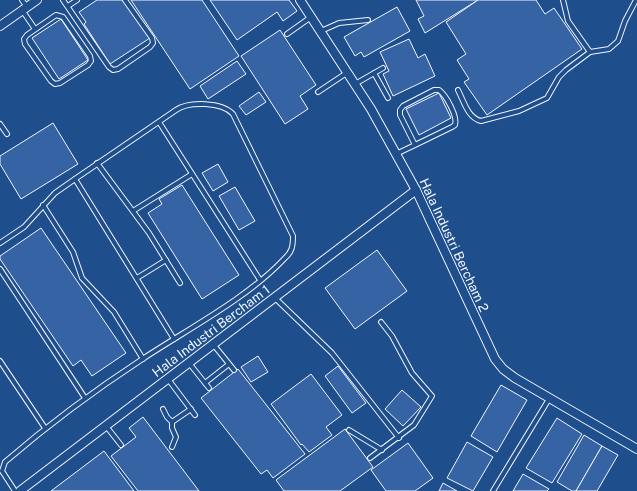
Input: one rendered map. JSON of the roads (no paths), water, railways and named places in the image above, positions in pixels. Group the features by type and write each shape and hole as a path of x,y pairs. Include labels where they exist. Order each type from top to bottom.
{"street":[{"path":"0,26 24,6 37,0"},
{"name":"Hala Industri Bercham 2","path":"300,0 348,72 416,190 495,360 503,369 515,378 637,449"},
{"name":"Hala Industri Bercham 1","path":"20,491 416,190"}],"lane":[{"path":"64,0 109,67 116,70 150,48 153,43 152,38 126,0"},
{"path":"68,6 77,0"},
{"path":"563,0 568,21 590,52"},
{"path":"458,90 472,117 476,120 486,121 544,101 551,94 562,74 590,52 609,49 618,41 625,21 636,0"},
{"path":"24,6 36,29"},
{"path":"54,16 61,16 90,56 90,63 60,83 53,83 24,42 25,37 36,29 54,16"},
{"path":"287,34 311,17"},
{"path":"320,31 339,23 368,20"},
{"path":"355,84 383,68"},
{"path":"318,92 348,72"},
{"path":"374,73 388,98"},
{"path":"396,154 415,145 452,127 456,123 443,93 439,90 434,90 403,106 400,110 400,115 415,145"},
{"path":"0,243 24,227 43,205 75,178 181,107 189,104 224,107 233,114 293,236 291,251 260,280 228,305 85,398 45,428 3,465 3,473 20,491"},
{"path":"159,122 260,280"},
{"path":"0,124 8,134"},
{"path":"97,163 133,211 180,283"},
{"path":"133,211 192,174"},
{"path":"75,178 174,339"},
{"path":"43,205 73,252 82,278 114,312 143,359"},
{"path":"137,278 166,260"},
{"path":"0,269 85,398"},
{"path":"275,297 332,353 399,438"},
{"path":"370,458 414,426 432,396 412,373 392,336 381,322"},
{"path":"213,344 234,370"},
{"path":"0,361 45,428"},
{"path":"189,363 209,388"},
{"path":"205,383 229,364"},
{"path":"168,379 195,415"},
{"path":"493,491 549,399"},
{"path":"172,422 190,408"},
{"path":"163,409 167,417 172,422 172,428 176,436 172,447"},
{"path":"106,426 121,445"},
{"path":"349,430 382,450"}]}
